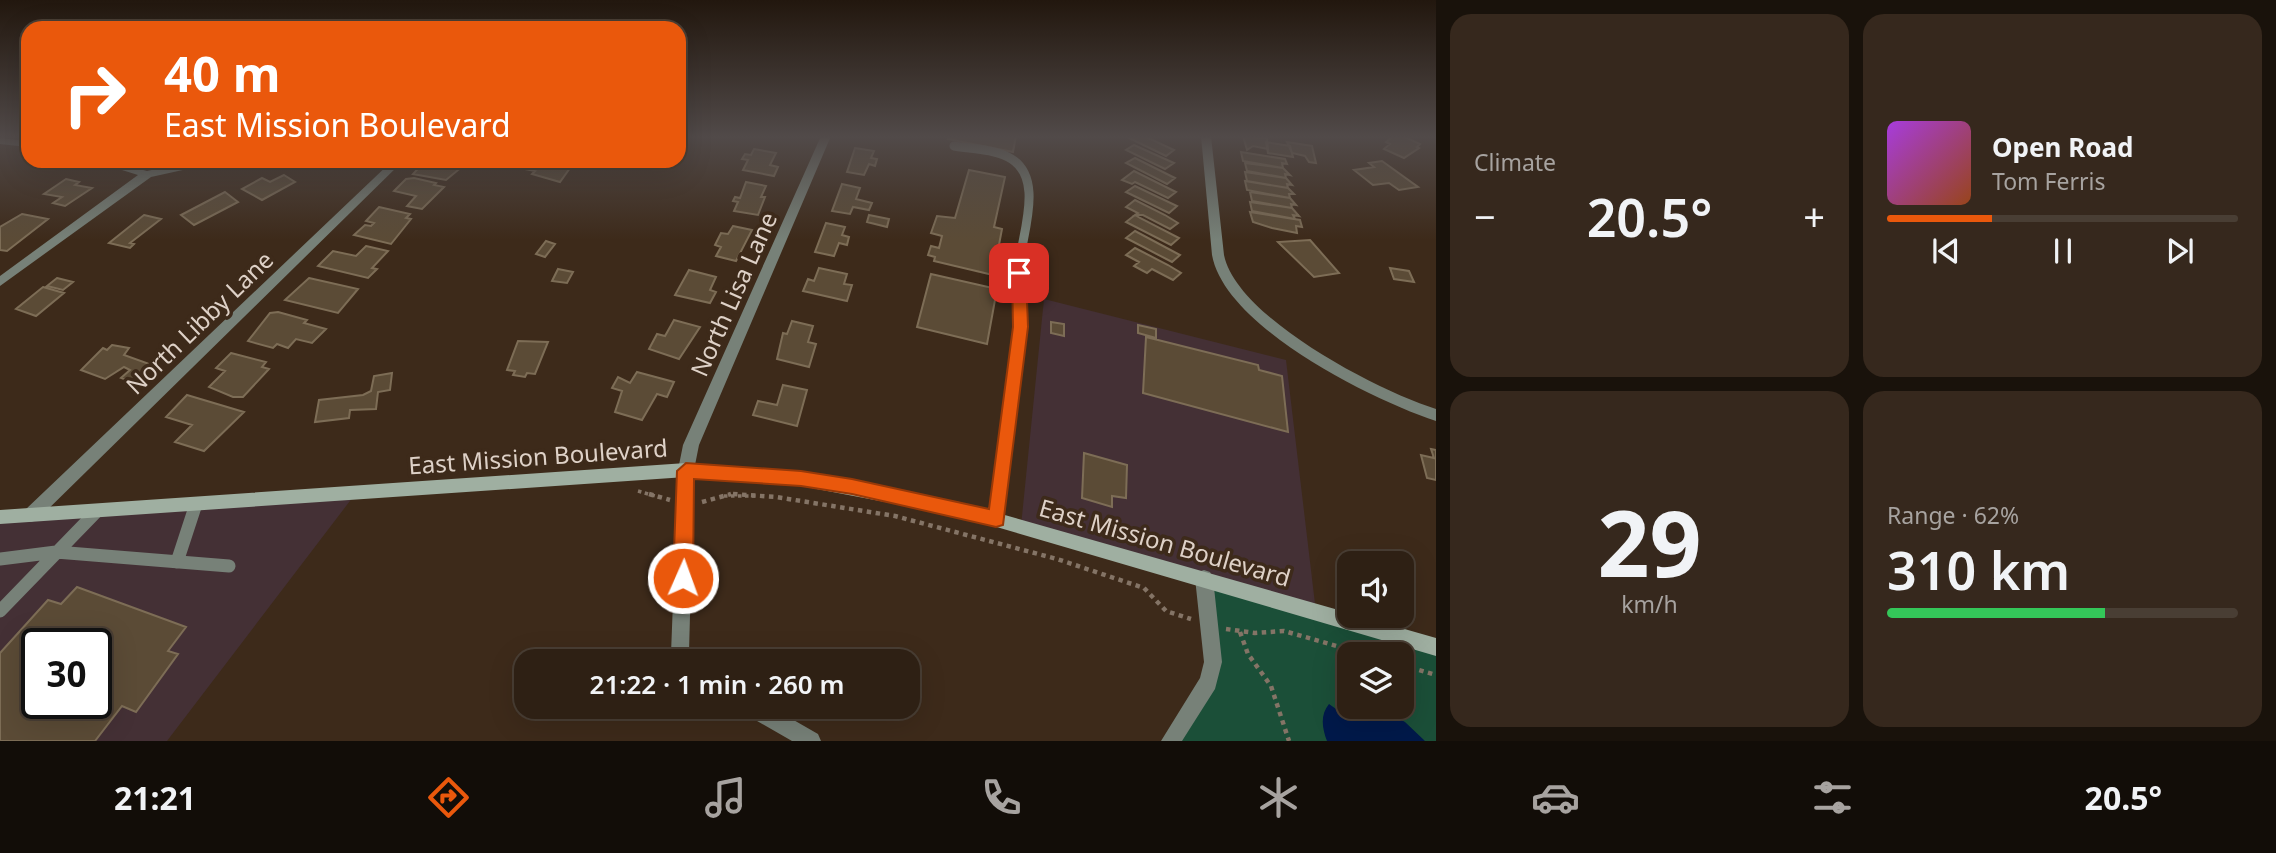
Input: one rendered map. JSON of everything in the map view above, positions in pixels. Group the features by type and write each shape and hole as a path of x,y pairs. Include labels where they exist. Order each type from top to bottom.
{"main road":[{"name":"East Mission Boulevard","path":"0,517 686,471 801,479 852,486 996,519 1436,647"}],"street":[{"path":"134,171 147,174"},
{"path":"0,282 147,174 164,171"},
{"name":"North Libby Lane","path":"31,515 388,171"},
{"name":"North Lisa Lane","path":"680,649 686,471 691,445 812,171"},
{"path":"1210,171 1219,263 1237,292 1255,310 1322,361 1370,391 1430,414"},
{"path":"1171,741 1208,682 1213,662 1204,578"},
{"path":"773,719 811,741"}],"lane":[{"path":"996,519 1021,327 1019,273 1030,187 1025,171"},
{"path":"177,562 196,504"},
{"path":"0,611 97,511"},
{"path":"0,559 56,552 229,566"}],"path":[{"path":"700,502 715,501 731,494 895,516 1057,559 1144,587 1166,611 1184,617"},
{"path":"1227,629 1240,632 1284,631 1337,646"},
{"path":"1240,632 1245,653 1260,668 1272,688 1289,741"},
{"path":"1414,669 1436,675"}],"shaded area":[{"path":"1044,299 1286,360 1316,612 1021,526"},
{"path":"356,493 167,741 0,741 0,517"}],"green space":[{"path":"1204,578 1337,618 1337,628 1372,628 1436,647 1436,741 1171,741 1208,682"}],"water":[{"path":"1329,704 1336,709 1337,719 1400,719 1425,741 1327,741 1324,713"}],"building":[{"path":"416,171 457,171 446,180 413,174"},
{"path":"533,171 568,171 560,182 532,174 535,171"},
{"path":"746,171 776,171 774,176"},
{"path":"847,171 866,171 864,175"},
{"path":"969,171 1005,177 994,227 1002,229 998,250 1002,251 1001,261 996,259 993,275 934,261 935,257 928,255 931,246 939,248 942,236 931,233 937,216 955,218"},
{"path":"1134,171 1176,192 1168,198 1135,182 1132,184 1122,180"},
{"path":"1141,171 1160,171 1175,178 1167,184"},
{"path":"1247,171 1286,171 1290,175 1285,174 1286,178"},
{"path":"1355,171 1395,171 1418,187 1399,190 1389,183 1373,185"},
{"path":"1245,172 1286,178 1292,185 1287,184 1288,188 1247,181"},
{"path":"284,175 295,182 262,200 242,189 262,178 270,182"},
{"path":"414,178 444,187 422,209 407,206 416,196 394,191 406,179"},
{"path":"66,179 79,182 75,185 92,188 65,206 53,203 62,197 44,194"},
{"path":"1245,181 1288,188 1294,194 1289,194 1290,198 1247,190"},
{"path":"746,182 766,186 758,215 734,211 738,202 733,201 735,197 740,198"},
{"path":"842,184 860,188 856,199 872,203 869,210 853,207 850,214 832,211"},
{"path":"1135,186 1177,206 1169,213 1126,192"},
{"path":"225,192 238,202 194,225 181,215"},
{"path":"1250,192 1290,198 1296,205 1291,204 1292,208 1252,201"},
{"path":"1135,200 1178,223 1170,229 1143,215 1135,215 1138,213 1126,207"},
{"path":"1250,202 1292,208 1299,216 1293,215 1295,219 1252,211"},
{"path":"379,207 410,214 406,218 411,219 391,244 354,235 365,225 371,226 374,223 366,221"},
{"path":"1250,212 1300,220 1302,227 1296,226 1297,233 1272,228 1253,222"},
{"path":"22,214 48,219 7,251 0,250 0,227"},
{"path":"144,215 161,219 130,243 134,244 130,248 109,243"},
{"path":"869,215 889,219 887,227 867,222"},
{"path":"1135,215 1179,238 1171,245 1126,222"},
{"path":"826,223 845,227 842,235 849,237 847,245 839,243 834,256 815,252"},
{"path":"733,226 752,230 736,261 716,256 721,247 715,245 721,233 728,234"},
{"path":"1135,231 1180,255 1172,262 1126,238"},
{"path":"1310,240 1339,273 1314,277 1278,242"},
{"path":"546,241 555,244 545,257 536,254"},
{"path":"366,246 388,251 372,268 377,269 368,278 318,266 333,251 356,256"},
{"path":"1135,248 1181,273 1173,280 1152,269 1147,273 1134,266 1139,262 1126,255"},
{"path":"819,268 847,274 844,284 852,285 847,301 803,291 808,279 814,281"},
{"path":"1390,268 1409,271 1414,282 1394,279"},
{"path":"558,269 573,272 567,283 552,281"},
{"path":"689,270 716,277 710,290 716,292 710,303 675,295"},
{"path":"931,274 997,289 987,344 917,327"},
{"path":"57,278 73,282 63,290 47,286"},
{"path":"309,278 358,289 338,313 285,300"},
{"path":"43,287 64,293 36,316 16,309"},
{"path":"278,312 307,320 304,323 326,329 312,343 296,339 288,348 277,344 273,348 248,341 270,313"},
{"path":"674,320 700,327 679,359 649,349 657,334 665,336"},
{"path":"792,321 813,326 808,342 816,344 809,367 777,359 783,333 787,334"},
{"path":"1051,322 1064,324 1064,336 1051,333"},
{"path":"1138,325 1156,329 1156,338 1138,333"},
{"path":"1146,337 1258,365 1259,370 1282,376 1288,432 1143,393"},
{"path":"518,341 548,342 535,374 527,373 525,377 513,375 515,371 507,370"},
{"path":"112,345 129,348 124,355 155,366 135,383 121,378 130,370 124,367 105,379 81,370 103,348 107,350"},
{"path":"231,353 266,362 262,367 269,369 243,397 233,397 209,387 225,371 216,368"},
{"path":"637,372 674,382 667,397 657,394 642,420 615,412 622,391 612,388 618,377 630,383"},
{"path":"392,373 390,390 378,392 376,409 350,410 349,418 315,422 319,400 363,395 371,391 374,376"},
{"path":"783,385 807,390 797,426 753,415 758,401 777,405"},
{"path":"187,395 244,412 204,451 175,442 192,425 166,417"},
{"path":"1431,449 1436,450 1436,480 1427,478 1421,455 1434,458"},
{"path":"1084,453 1127,465 1126,498 1112,496 1112,507 1082,498"},
{"path":"77,587 186,627 168,651 178,654 136,712 122,706 112,719 112,628 23,628 48,600 61,604"},
{"path":"21,630 21,719 112,719 95,741 0,741 0,653"}],"route":[{"path":"683,578 686,471 801,479 852,486 996,519 1021,327 1022,284 1019,273"}]}
